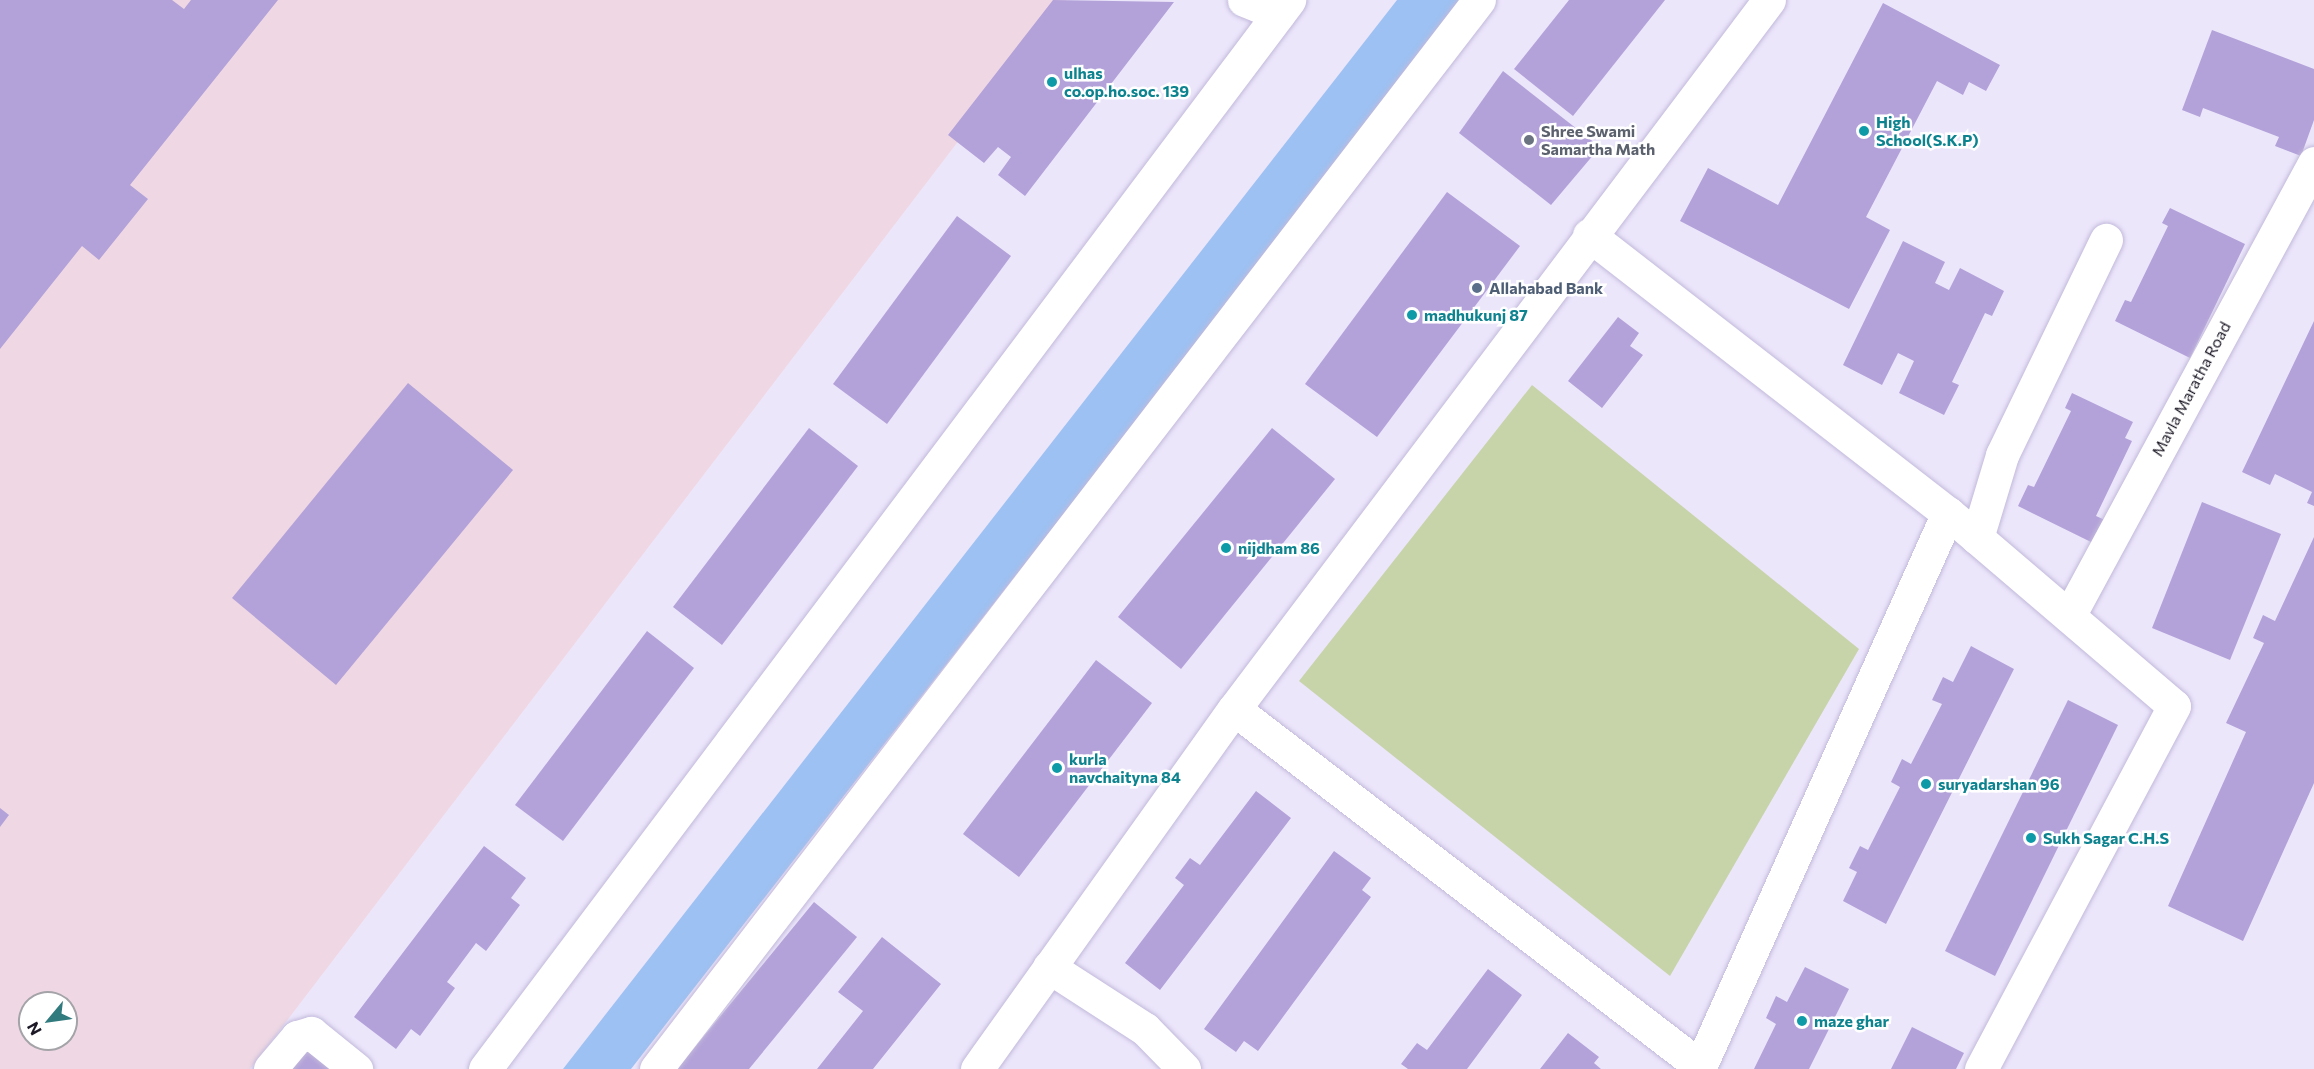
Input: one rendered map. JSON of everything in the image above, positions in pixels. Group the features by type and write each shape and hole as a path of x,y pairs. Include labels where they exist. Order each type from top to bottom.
{"street":[{"path":"485,1069 1284,7 1244,0"},
{"path":"656,1069 1479,0"},
{"path":"977,1069 1234,708 1589,235 1769,0"},
{"name":"Mavla Maratha Road","path":"2069,616 2314,163"},
{"path":"1589,235 1948,513 2174,706 1981,1069"},
{"path":"1977,538 2002,456 2106,240"},
{"path":"1234,708 1700,1068 1948,513"},
{"path":"1049,967 1145,1029 1184,1069"},
{"path":"270,1069 297,1037 311,1033 356,1069"}],"shaded area":[{"path":"0,0 1066,0 250,1069 0,1069"}],"green space":[{"path":"1532,385 1859,649 1670,976 1299,681"}],"water":[{"path":"1397,0 1464,0 631,1069 563,1069"}],"building":[{"path":"0,0 172,0 184,9 191,0 278,0 130,185 148,199 99,260 82,246 0,349"},
{"name":"ulhas co.op.ho.soc. 139","path":"1053,0 1174,2 1025,196 998,175 1011,157 998,147 984,163 948,135"},
{"path":"1569,0 1665,0 1573,116 1514,69"},
{"name":"High School(S.K.P)","path":"1883,3 2000,65 1986,91 1969,82 1963,95 1937,81 1866,217 1890,230 1849,309 1680,221 1708,168 1778,205"},
{"path":"2212,30 2314,69 2314,120 2301,156 2275,146 2279,137 2203,108 2200,117 2182,110"},
{"name":"Shree Swami Samartha Math","path":"1503,71 1600,147 1551,205 1459,133"},
{"name":"madhukunj 87","path":"1447,192 1520,246 1377,437 1305,384"},
{"path":"2170,208 2245,244 2190,358 2115,321 2125,300 2131,302 2168,226 2162,223"},
{"path":"957,216 1011,256 887,424 833,384"},
{"path":"1903,241 1945,262 1935,283 1949,290 1960,268 2004,291 1992,316 1985,313 1952,382 1959,385 1944,415 1899,393 1914,361 1898,353 1882,385 1843,365"},
{"path":"1618,317 1639,333 1630,346 1643,355 1602,408 1568,381"},
{"path":"2314,321 2314,506 2307,503 2312,492 2275,474 2270,485 2242,472"},
{"path":"408,383 513,470 336,685 232,598"},
{"path":"2072,393 2133,422 2125,438 2132,441 2096,516 2105,520 2093,543 2018,506 2028,485 2034,487 2071,411 2065,408"},
{"path":"809,428 858,466 722,645 673,607"},
{"name":"nijdham 86","path":"1272,428 1335,479 1181,669 1118,617"},
{"path":"2202,502 2281,534 2230,660 2152,628"},
{"path":"2314,537 2314,783 2243,941 2168,906 2246,732 2226,723 2264,643 2253,638 2263,615 2275,621"},
{"path":"647,631 694,668 563,841 515,805"},
{"name":"suryadarshan 96","path":"1971,646 2014,669 1886,924 1843,901 1857,872 1849,868 1860,846 1868,850 1900,787 1891,782 1902,759 1911,764 1942,704 1932,700 1943,677 1953,682"},
{"name":"kurla navchaityna 84","path":"1096,660 1152,703 1019,877 963,834"},
{"name":"Sukh Sagar C.H.S","path":"2068,700 2118,725 1995,976 1945,951"},
{"path":"1256,791 1291,818 1160,990 1125,963 1184,885 1175,878 1190,858 1200,865"},
{"path":"0,808 9,815 0,827"},
{"path":"484,846 526,878 511,898 520,905 486,951 476,943 447,982 455,988 420,1036 411,1029 396,1049 354,1017"},
{"path":"1334,851 1371,878 1362,890 1371,897 1258,1051 1244,1041 1236,1052 1204,1029"},
{"path":"814,902 857,937 749,1069 677,1069"},
{"path":"882,937 941,984 873,1069 817,1069 863,1011 838,992"},
{"name":"maze ghar","path":"1805,967 1849,989 1809,1069 1754,1069 1776,1024 1766,1018 1776,996 1787,1002"},
{"path":"1488,969 1522,995 1467,1069 1408,1069 1401,1064 1417,1043 1427,1050"},
{"path":"1912,1027 1964,1053 1956,1069 1891,1069"},
{"path":"1568,1033 1599,1057 1594,1063 1601,1069 1540,1069"},
{"path":"305,1038 342,1069 281,1069"}],"place":[{"name":"ulhas co.op.ho.soc. 139","path":"1052,82"},
{"name":"High School(S.K.P)","path":"1864,131"},
{"name":"Shree Swami Samartha Math","path":"1529,140"},
{"name":"Allahabad Bank","path":"1477,288"},
{"name":"madhukunj 87","path":"1412,315"},
{"name":"nijdham 86","path":"1226,548"},
{"name":"kurla navchaityna 84","path":"1057,768"},
{"name":"suryadarshan 96","path":"1926,784"},
{"name":"Sukh Sagar C.H.S","path":"2031,838"},
{"name":"maze ghar","path":"1802,1021"}]}
